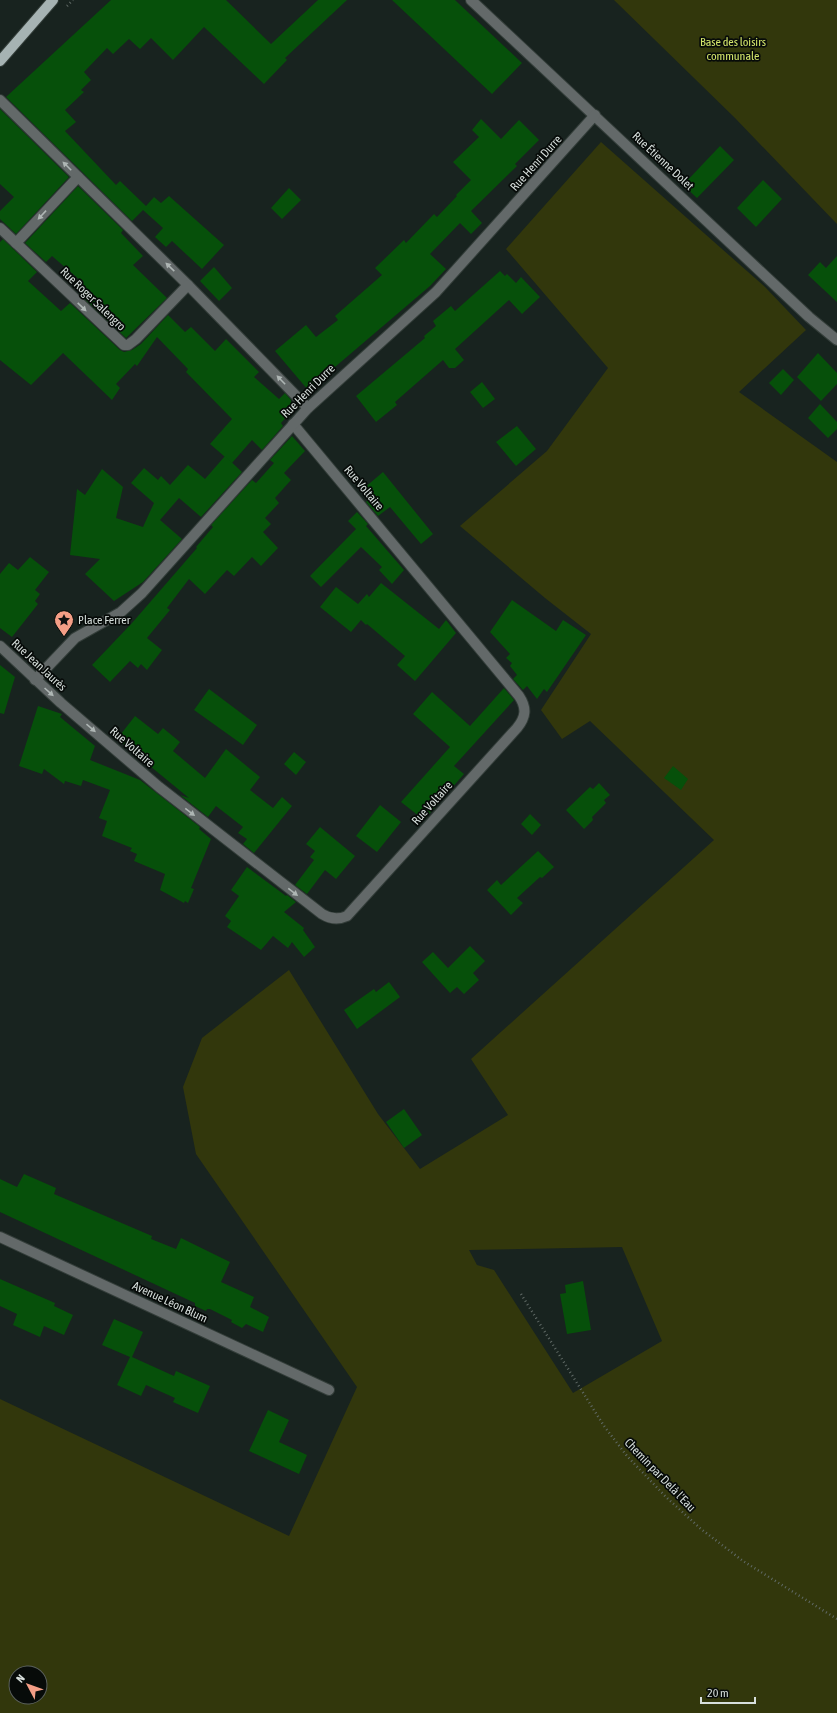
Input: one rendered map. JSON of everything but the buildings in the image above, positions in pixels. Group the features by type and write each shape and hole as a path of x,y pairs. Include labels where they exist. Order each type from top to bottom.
{"main road":[{"path":"0,61 53,0"},
{"path":"39,17 60,0"}],"street":[{"name":"Rue Étienne Dolet","path":"471,0 596,115 803,312 837,340"},
{"path":"0,100 188,285 308,408"},
{"name":"Rue Henri Durre","path":"35,680 75,638 121,612 138,597 308,408 436,292 596,115"},
{"path":"16,243 78,177"},
{"name":"Rue Roger Salengro","path":"0,228 124,345 128,345 136,339 188,285"},
{"name":"Rue Voltaire","path":"61,703 164,791 328,918 342,918 352,911 518,728 523,721 525,714 525,708 519,696 293,424"},
{"name":"Rue Jean Jaurès","path":"0,646 61,703"},
{"name":"Avenue Léon Blum","path":"0,1237 329,1390"}],"path":[{"name":"Chemin par Delà l'Eau","path":"522,1294 604,1426 627,1456 666,1497 702,1529 743,1561 837,1619"}],"green space":[{"name":"Base des loisirs communale","path":"614,0 837,0 837,224 735,118"},
{"path":"601,142 765,287 806,330 739,392 837,462 837,1713 0,1713 0,1399 289,1536 357,1387 196,1154 183,1087 202,1038 289,970 378,1114 420,1169 508,1115 471,1059 714,840 590,721 562,739 541,710 591,634 545,598 460,526 547,451 608,368 506,249","holes":["622,1247 662,1341 573,1393 494,1270 477,1265 469,1250"]}],"place":[{"name":"Place Ferrer","path":"64,637"}]}
